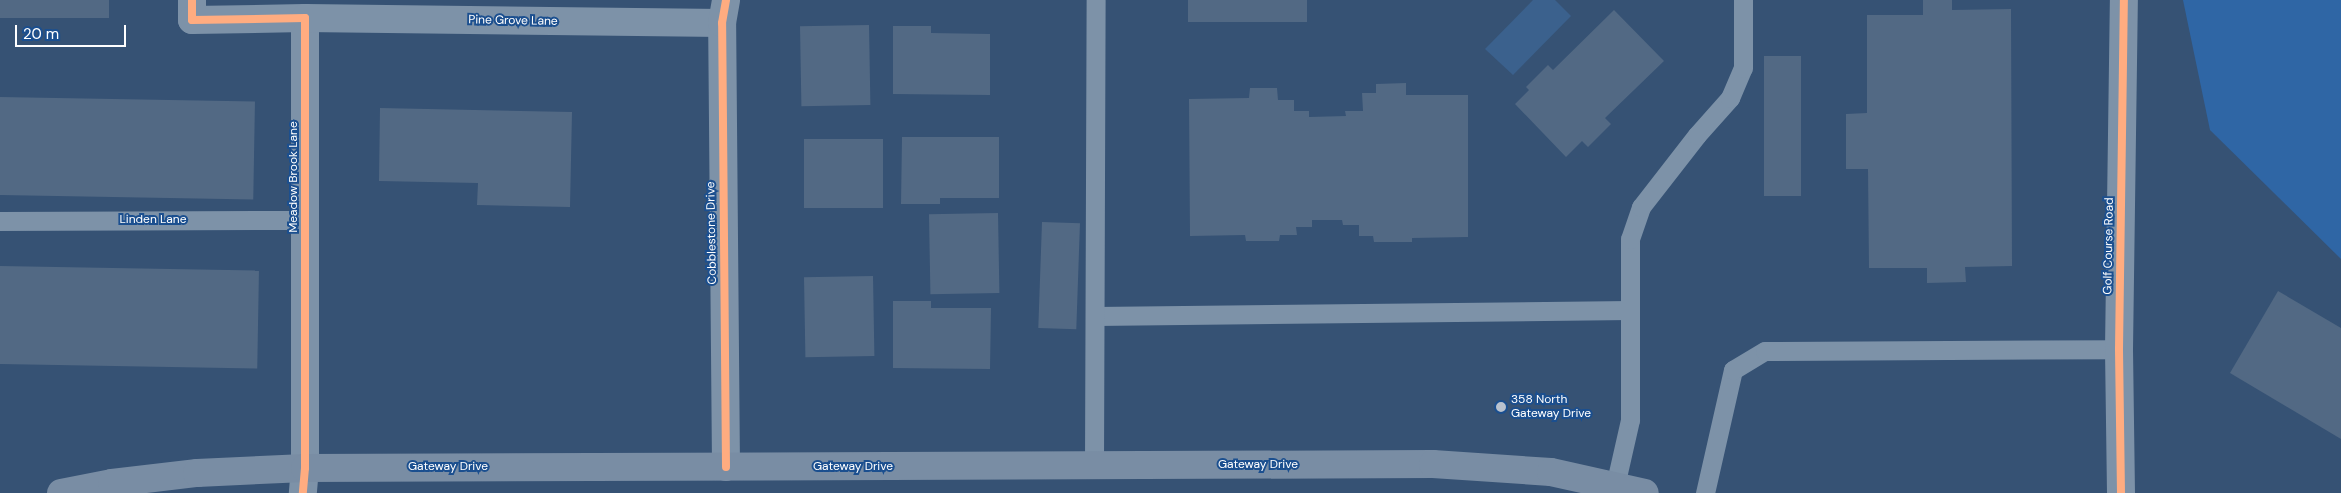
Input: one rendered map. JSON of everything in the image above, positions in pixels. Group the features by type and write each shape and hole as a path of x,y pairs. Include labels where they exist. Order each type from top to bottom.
{"main road":[{"name":"Gateway Drive","path":"60,493 112,482 197,473 304,480 726,467 1434,464 1550,472 1645,493"}],"street":[{"path":"192,0 192,20 305,18"},
{"name":"Golf Course Road","path":"2121,493 2120,349 2124,0"},
{"name":"Pine Grove Lane","path":"305,18 724,12"},
{"name":"Cobblestone Drive","path":"724,12 726,467"},
{"name":"Meadow Brook Lane","path":"304,480 305,18"}],"lane":[{"path":"1094,466 1096,0"},
{"path":"1615,486 1630,420 1630,239 1641,207 1697,135 1730,98 1744,68 1743,0"},
{"name":"Linden Lane","path":"0,221 306,220"},
{"path":"1095,316 1630,310"},
{"path":"1706,493 1733,370 1765,351 2120,349"}],"shaded area":[{"path":"1533,0 1555,0 1571,16 1513,75 1485,49"},
{"path":"2183,0 2341,0 2341,259 2210,130"}],"building":[{"path":"0,0 109,0 109,18 0,18"},
{"path":"1188,0 1307,0 1307,22 1188,22"},
{"path":"1923,0 1952,0 1952,10 2011,9 2012,266 1965,267 1966,282 1927,283 1927,268 1869,268 1868,169 1846,169 1846,114 1867,113 1867,15 1923,15"},
{"path":"1614,10 1664,61 1605,118 1611,124 1588,147 1582,141 1566,157 1515,104 1529,90 1526,87 1548,65 1553,70"},
{"path":"869,25 870,105 801,106 800,26"},
{"path":"893,26 931,26 931,33 990,34 990,95 893,94"},
{"path":"1764,56 1801,56 1801,196 1764,196"},
{"path":"1406,83 1406,95 1468,95 1468,237 1412,238 1412,242 1374,242 1373,236 1359,236 1359,225 1343,225 1342,220 1312,220 1312,227 1296,227 1297,235 1280,235 1279,241 1246,241 1245,235 1190,236 1189,99 1249,98 1250,88 1277,88 1278,100 1294,100 1294,111 1309,111 1309,117 1346,116 1345,111 1363,111 1362,93 1376,93 1376,84"},
{"path":"0,97 255,101 253,199 0,195"},
{"path":"380,108 572,112 570,207 477,205 478,183 379,181"},
{"path":"902,137 999,137 999,198 940,198 940,204 901,204"},
{"path":"804,139 883,139 883,208 804,208"},
{"path":"998,213 999,293 930,294 929,214"},
{"path":"1042,222 1080,223 1076,329 1038,328"},
{"path":"0,266 259,271 257,369 0,364"},
{"path":"873,276 874,356 805,357 804,277"},
{"path":"2278,291 2341,328 2341,439 2230,373"},
{"path":"893,301 931,301 931,308 991,308 990,369 893,368"}],"cycle path":[{"path":"192,0 192,20 305,18 305,468 303,493"},
{"path":"726,0 722,23 726,467"},
{"path":"2121,493 2119,349 2124,0"}],"place":[{"name":"358 North Gateway Drive","path":"1501,407"}]}
